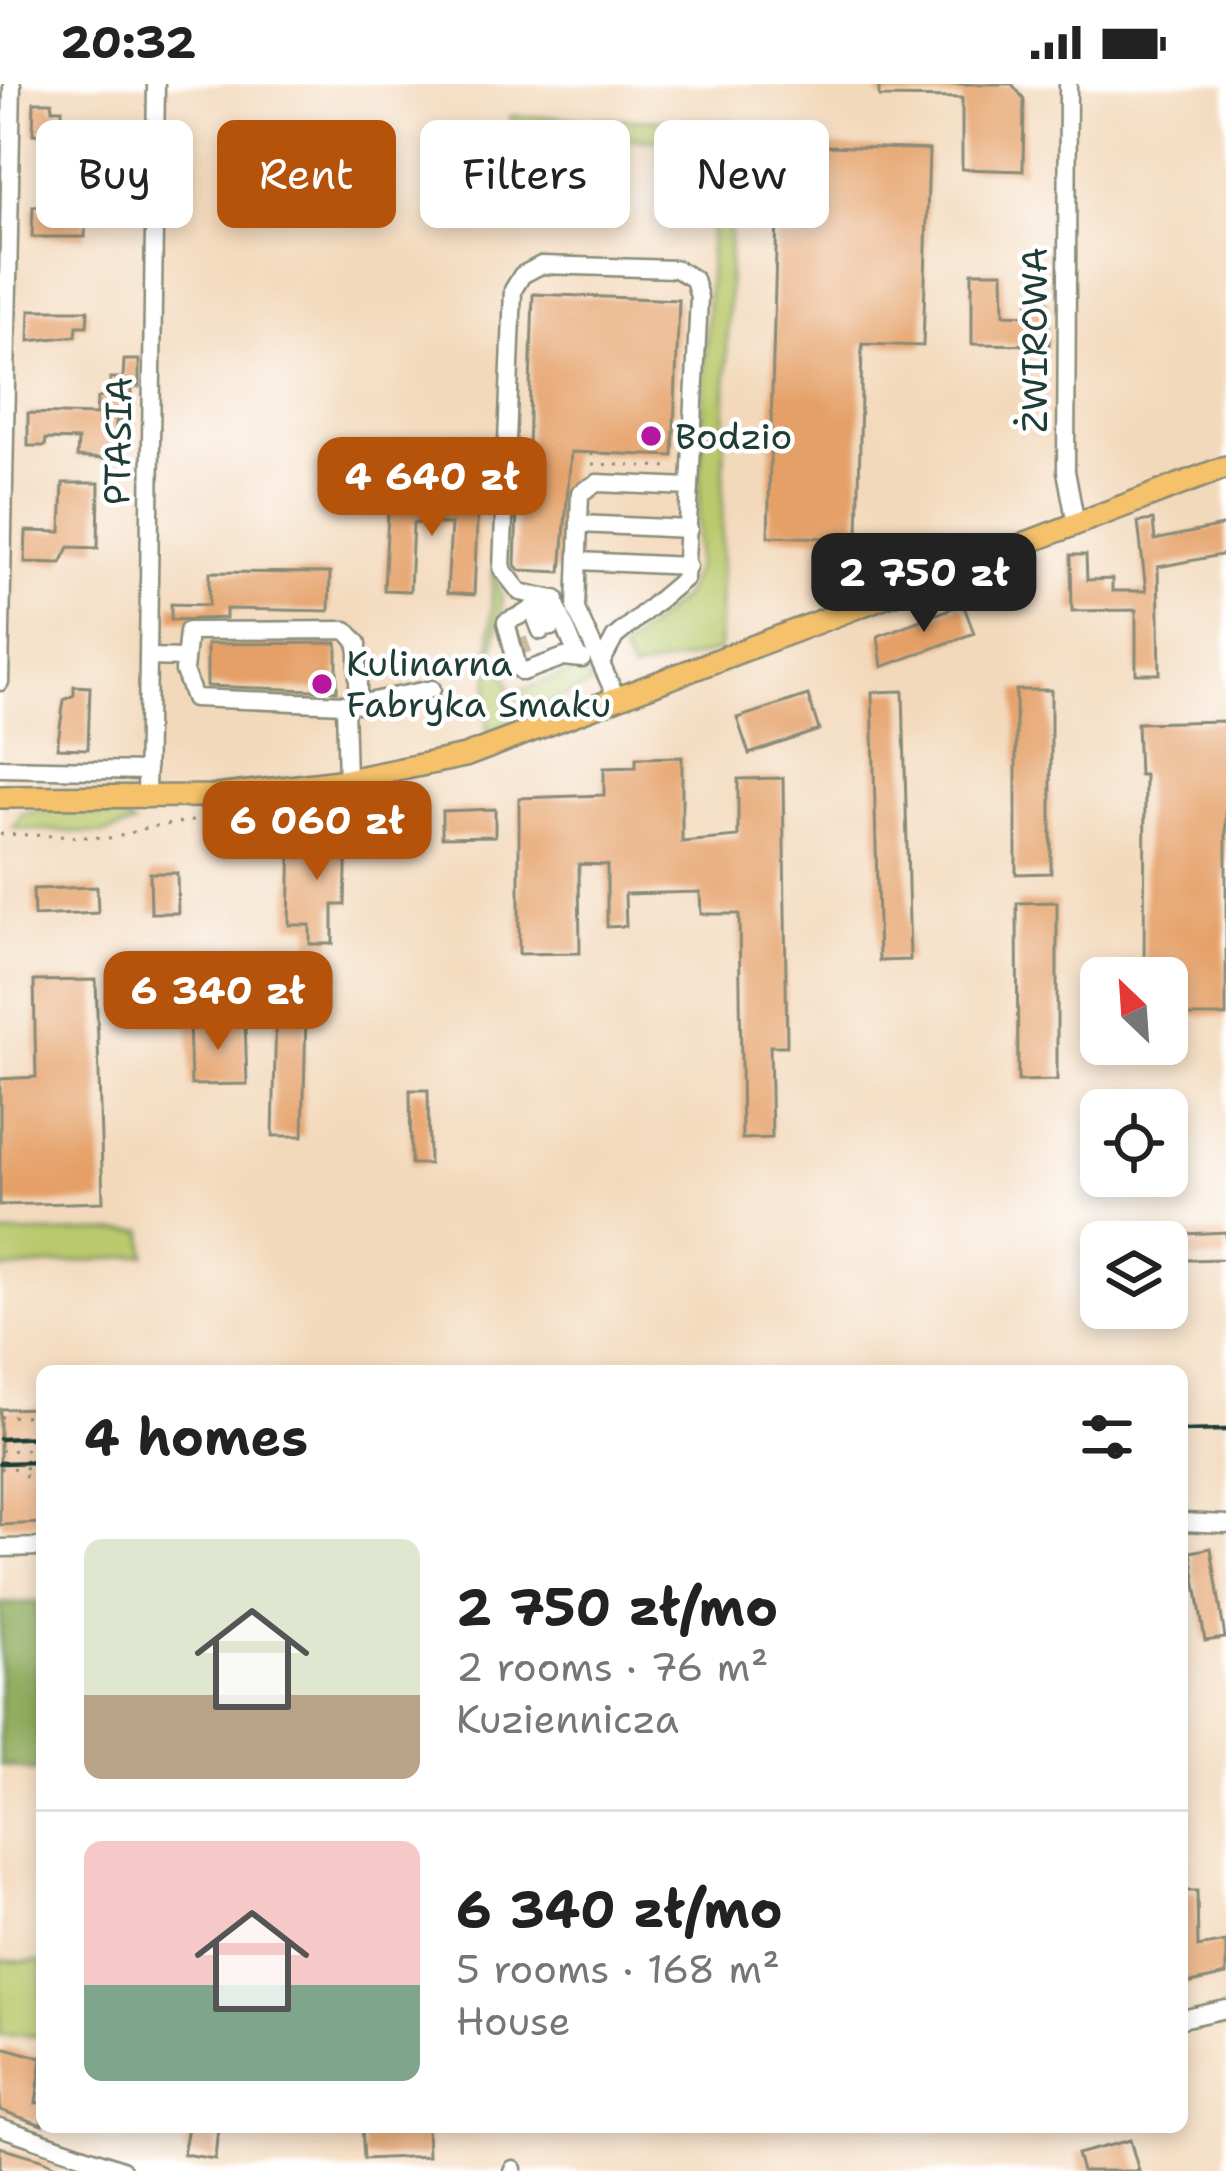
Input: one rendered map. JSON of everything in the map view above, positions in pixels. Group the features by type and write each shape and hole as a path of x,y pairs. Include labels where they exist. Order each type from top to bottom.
{"main road":[{"path":"0,797 146,799 344,790 465,756 1226,467"}],"street":[{"path":"0,682 12,84"},
{"name":"PTASIA","path":"146,799 157,84"},
{"name":"ŻWIROWA","path":"1068,84 1066,471 1076,524"},
{"path":"576,609 543,603 513,587 501,562 513,290 523,275 541,266 676,269 694,279 698,297 688,566 674,589 615,637 601,663"},
{"path":"617,699 576,609 580,493 588,485 690,488"},
{"path":"579,524 689,530"},
{"path":"578,561 688,566"},
{"path":"511,616 525,654 523,671 504,628 511,616 543,603"},
{"path":"543,603 556,646"},
{"path":"543,603 556,646"},
{"path":"344,790 351,704 358,643 346,630 195,628 184,638 187,685 194,698 205,701 351,704 432,689"},
{"path":"525,654 556,646 601,663"},
{"path":"148,657 184,658"},
{"path":"0,768 147,771"},
{"path":"1188,1522 1226,1524"},
{"path":"0,1548 36,1546"},
{"path":"1188,2018 1226,2009"},
{"path":"0,2127 122,2169"}],"path":[{"path":"592,453 592,464 675,467"},
{"path":"655,466 656,455"},
{"path":"0,834 114,838 149,827 344,790"},
{"path":"0,1417 36,1415"},
{"path":"0,1451 36,1449"},
{"path":"0,1469 36,1468"},
{"path":"24,1476 36,1475"}],"green space":[{"path":"511,116 659,120 654,120 654,140 630,139 630,120 511,120"},
{"path":"711,228 730,228 719,650 632,672 621,651 682,598 696,567"},
{"path":"493,570 502,606 492,664 505,675 512,693 580,669 593,684 487,732"},
{"path":"62,809 123,818 134,825 103,834 13,828 23,813"},
{"path":"144,1231 146,1255 0,1270 0,1234"},
{"path":"36,1602 36,1771 0,1765 0,1604"},
{"path":"0,1961 36,1962 36,2036 0,2035"}],"building":[{"path":"879,84 1012,84 1024,99 1023,171 962,169 962,98 879,97"},
{"path":"34,102 52,102 52,109 62,109 62,118 87,119 36,120 33,134"},
{"path":"829,146 929,150 923,346 862,344 858,539 768,536 777,228 829,228"},
{"path":"33,206 36,228 85,228 85,237 32,237"},
{"path":"972,272 1003,272 1004,314 1028,315 1029,301 1048,302 1049,345 972,344"},
{"path":"533,294 679,300 673,456 571,452 561,572 519,570 515,565 519,450 528,450"},
{"path":"30,310 88,310 87,326 77,326 76,336 29,341"},
{"path":"124,360 139,360 139,387 131,387 131,410 126,410 125,421 116,421 115,448 105,448 104,459 77,457 78,440 46,439 45,446 28,446 28,413 96,415 97,399 110,393 110,378 123,378"},
{"path":"63,483 99,483 98,548 69,547 61,563 25,562 26,531 61,532"},
{"path":"389,495 478,500 474,595 447,593 451,524 413,523 410,591 384,590"},
{"path":"1153,520 1155,540 1226,525 1226,554 1158,567 1160,674 1136,674 1136,610 1072,611 1071,555 1086,555 1087,580 1112,579 1112,591 1146,591 1138,522"},
{"path":"210,572 330,573 329,611 226,609 226,618 171,620 171,604 209,605"},
{"path":"963,604 974,633 882,667 878,636"},
{"path":"337,643 337,691 207,686 207,644"},
{"path":"74,686 90,687 88,749 57,748 64,700 74,695"},
{"path":"1016,690 1051,690 1051,873 1016,874"},
{"path":"903,691 910,960 879,961 872,692"},
{"path":"808,695 819,730 749,754 737,718"},
{"path":"1226,721 1226,1016 1188,1016 1188,957 1144,957 1145,775 1139,775 1137,723"},
{"path":"682,757 682,842 738,837 738,779 783,778 787,1046 770,1046 772,1138 742,1139 739,914 701,914 700,892 625,894 626,926 607,927 607,865 579,864 580,953 519,954 519,798 604,795 604,768 636,767 636,758"},
{"path":"495,809 495,836 442,837 442,811"},
{"path":"347,834 345,905 333,905 333,944 310,944 310,925 289,925 291,836"},
{"path":"150,873 177,873 178,913 151,913"},
{"path":"97,887 98,913 34,916 33,889"},
{"path":"1057,902 1057,1080 1018,1081 1017,903"},
{"path":"96,980 103,1202 0,1205 0,1079 36,1077 34,981"},
{"path":"306,1015 303,1136 273,1136 276,1016"},
{"path":"245,1020 247,1084 191,1085 189,1022"},
{"path":"410,1090 428,1090 429,1164 411,1164"},
{"path":"1226,1232 1226,1259 1188,1260 1188,1234"},
{"path":"36,1408 36,1523 0,1525 0,1409"},
{"path":"1211,1548 1225,1638 1205,1641 1191,1552"},
{"path":"1188,1891 1197,1891 1198,1947 1226,1942 1226,1975 1188,1984"},
{"path":"6,2048 36,2056 36,2123 0,2110 0,2057"},
{"path":"187,2133 217,2133 215,2159 183,2154"},
{"path":"362,2133 427,2133 428,2156 364,2159"},
{"path":"1130,2140 1139,2171 1082,2171 1077,2154"},
{"path":"0,2147 41,2159 68,2171 0,2171"}],"tunnel":[{"path":"519,639 525,655"}],"railway":[{"path":"1188,1431 1226,1430"},
{"path":"0,1439 36,1437"},
{"path":"0,1463 36,1462"}],"place":[{"name":"Bodzio","path":"651,436"},
{"name":"Kulinarna Fabryka Smaku","path":"322,684"}]}
